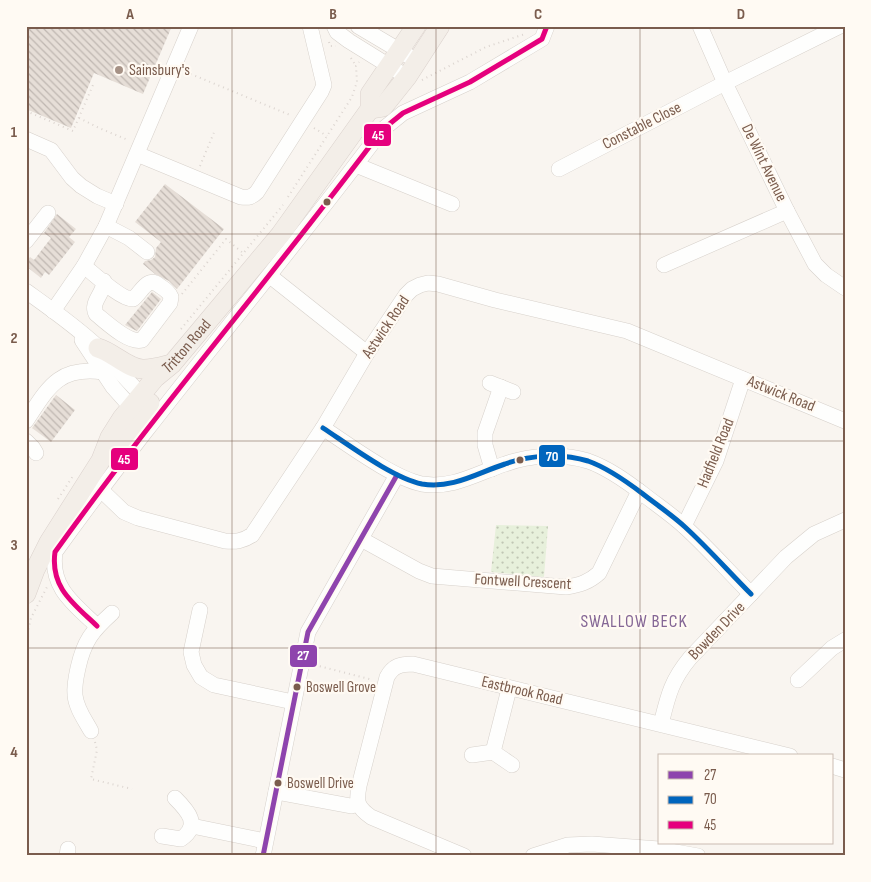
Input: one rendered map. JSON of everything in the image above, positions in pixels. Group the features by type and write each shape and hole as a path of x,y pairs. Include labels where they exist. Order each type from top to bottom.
{"main road":[{"name":"Tritton Road","path":"399,60 416,26"},
{"name":"Tritton Road","path":"26,594 50,542 101,460 110,437 141,406 155,378 172,364 280,235 370,110 370,94 399,60 438,26"},
{"name":"Tritton Road","path":"370,110 383,107 412,80 399,60"},
{"path":"98,348 106,350 140,369 172,364"}],"street":[{"path":"54,311 84,266 106,226 191,26"},
{"path":"139,149 195,178 241,197 252,197 322,92 324,85 310,26"},
{"path":"334,26 338,32 399,60"},
{"path":"358,26 399,60"},
{"path":"97,626 64,594 58,583 55,571 55,552 100,489 270,276 382,130 403,113 470,82 542,39 547,26"},
{"name":"De Wint Avenue","path":"700,26 725,83 815,264 826,275 845,288"},
{"name":"Constable Close","path":"559,169 840,26"},
{"path":"26,139 51,150 72,178 81,186 97,196 116,204"},
{"path":"356,165 452,204"},
{"path":"664,265 787,211"},
{"path":"26,241 48,213"},
{"path":"106,226 129,238 147,252"},
{"path":"84,266 104,281 119,295 128,300 133,300 146,283 151,281 156,282 169,293 171,297 170,303 142,340 137,342 130,340 96,314 93,309 94,304 104,288 104,281"},
{"path":"270,276 367,354"},
{"name":"Astwick Road","path":"100,489 124,512 138,518 225,541 235,542 244,540 258,529 406,295 412,289 428,282 627,331 845,421"},
{"path":"26,291 54,311 98,348 141,406"},
{"path":"79,332 83,343 103,372 141,406"},
{"path":"26,422 51,386 61,377 90,370 103,372"},
{"name":"Hadfield Road","path":"684,526 716,460 743,379"},
{"path":"492,469 485,445 485,433 501,388"},
{"path":"323,428 397,475 421,484 438,485 468,480 492,469 525,459 546,456 587,460 610,471 684,526 751,594"},
{"path":"192,826 264,848 308,632 397,475"},
{"name":"Fontwell Crescent","path":"362,539 419,571 432,576 566,587 580,585 590,581 599,573 639,491"},
{"name":"Bowden Drive","path":"661,724 671,686 678,672 786,557 814,534 843,527"},
{"path":"200,610 191,652 194,665 202,677 214,685 293,702"},
{"path":"91,731 77,705 75,695 76,677 84,644 97,626 112,613"},
{"path":"798,680 832,648 845,640"},
{"name":"Eastbrook Road","path":"358,804 359,786 385,683 391,670 404,664 413,664 509,689 782,754"},
{"path":"493,752 509,689"},
{"path":"472,755 493,752 512,765"},
{"path":"276,792 351,806 358,804 371,817 464,856"},
{"path":"162,836 181,839 192,826 192,821 187,811 175,798"},
{"path":"533,856 568,845 592,844 659,849 698,856"}],"path":[{"path":"412,80 486,47 528,33"},
{"path":"176,335 285,202 356,89 358,75 356,66 360,61"},
{"path":"173,67 302,121 326,136"},
{"path":"26,111 73,132 93,85"},
{"path":"79,118 139,149"},
{"path":"195,178 215,130"},
{"path":"178,300 226,239 243,253"},
{"path":"26,640 31,618 55,571"},
{"path":"301,662 385,683"},
{"path":"91,731 97,750 91,779 132,789"}],"green space":[{"path":"496,525 548,526 544,577 491,572"}],"building":[{"name":"Sainsbury's","path":"26,26 172,26 143,94 94,73 71,128 26,109"},
{"path":"165,184 224,229 177,289 169,281 155,274 143,264 145,261 155,257 156,248 161,242 135,222"},
{"path":"57,214 76,229 69,237 75,242 49,275 45,272 41,278 26,266 26,262 30,257 34,260 51,238 44,233"},
{"path":"152,292 161,299 137,331 125,325"},
{"path":"56,395 75,410 51,442 32,428"}],"transit line":[{"name":"45","path":"97,626 66,594 56,576 54,565 55,552 95,498 382,130 403,113 470,82 542,39 547,26"},
{"name":"70","path":"323,428 385,468 410,481 422,484 433,485 455,482 515,461 535,457 557,456 588,461 603,467 623,480 675,518 751,594"},
{"name":"27","path":"263,856 308,632 397,475"}],"place":[{"name":"Sainsbury's","path":"119,70"},
{"name":"Boswell Grove","path":"297,687"},
{"name":"Boswell Drive","path":"278,783"}],"district":[{"name":"SWALLOW BECK","path":"634,621"}]}
